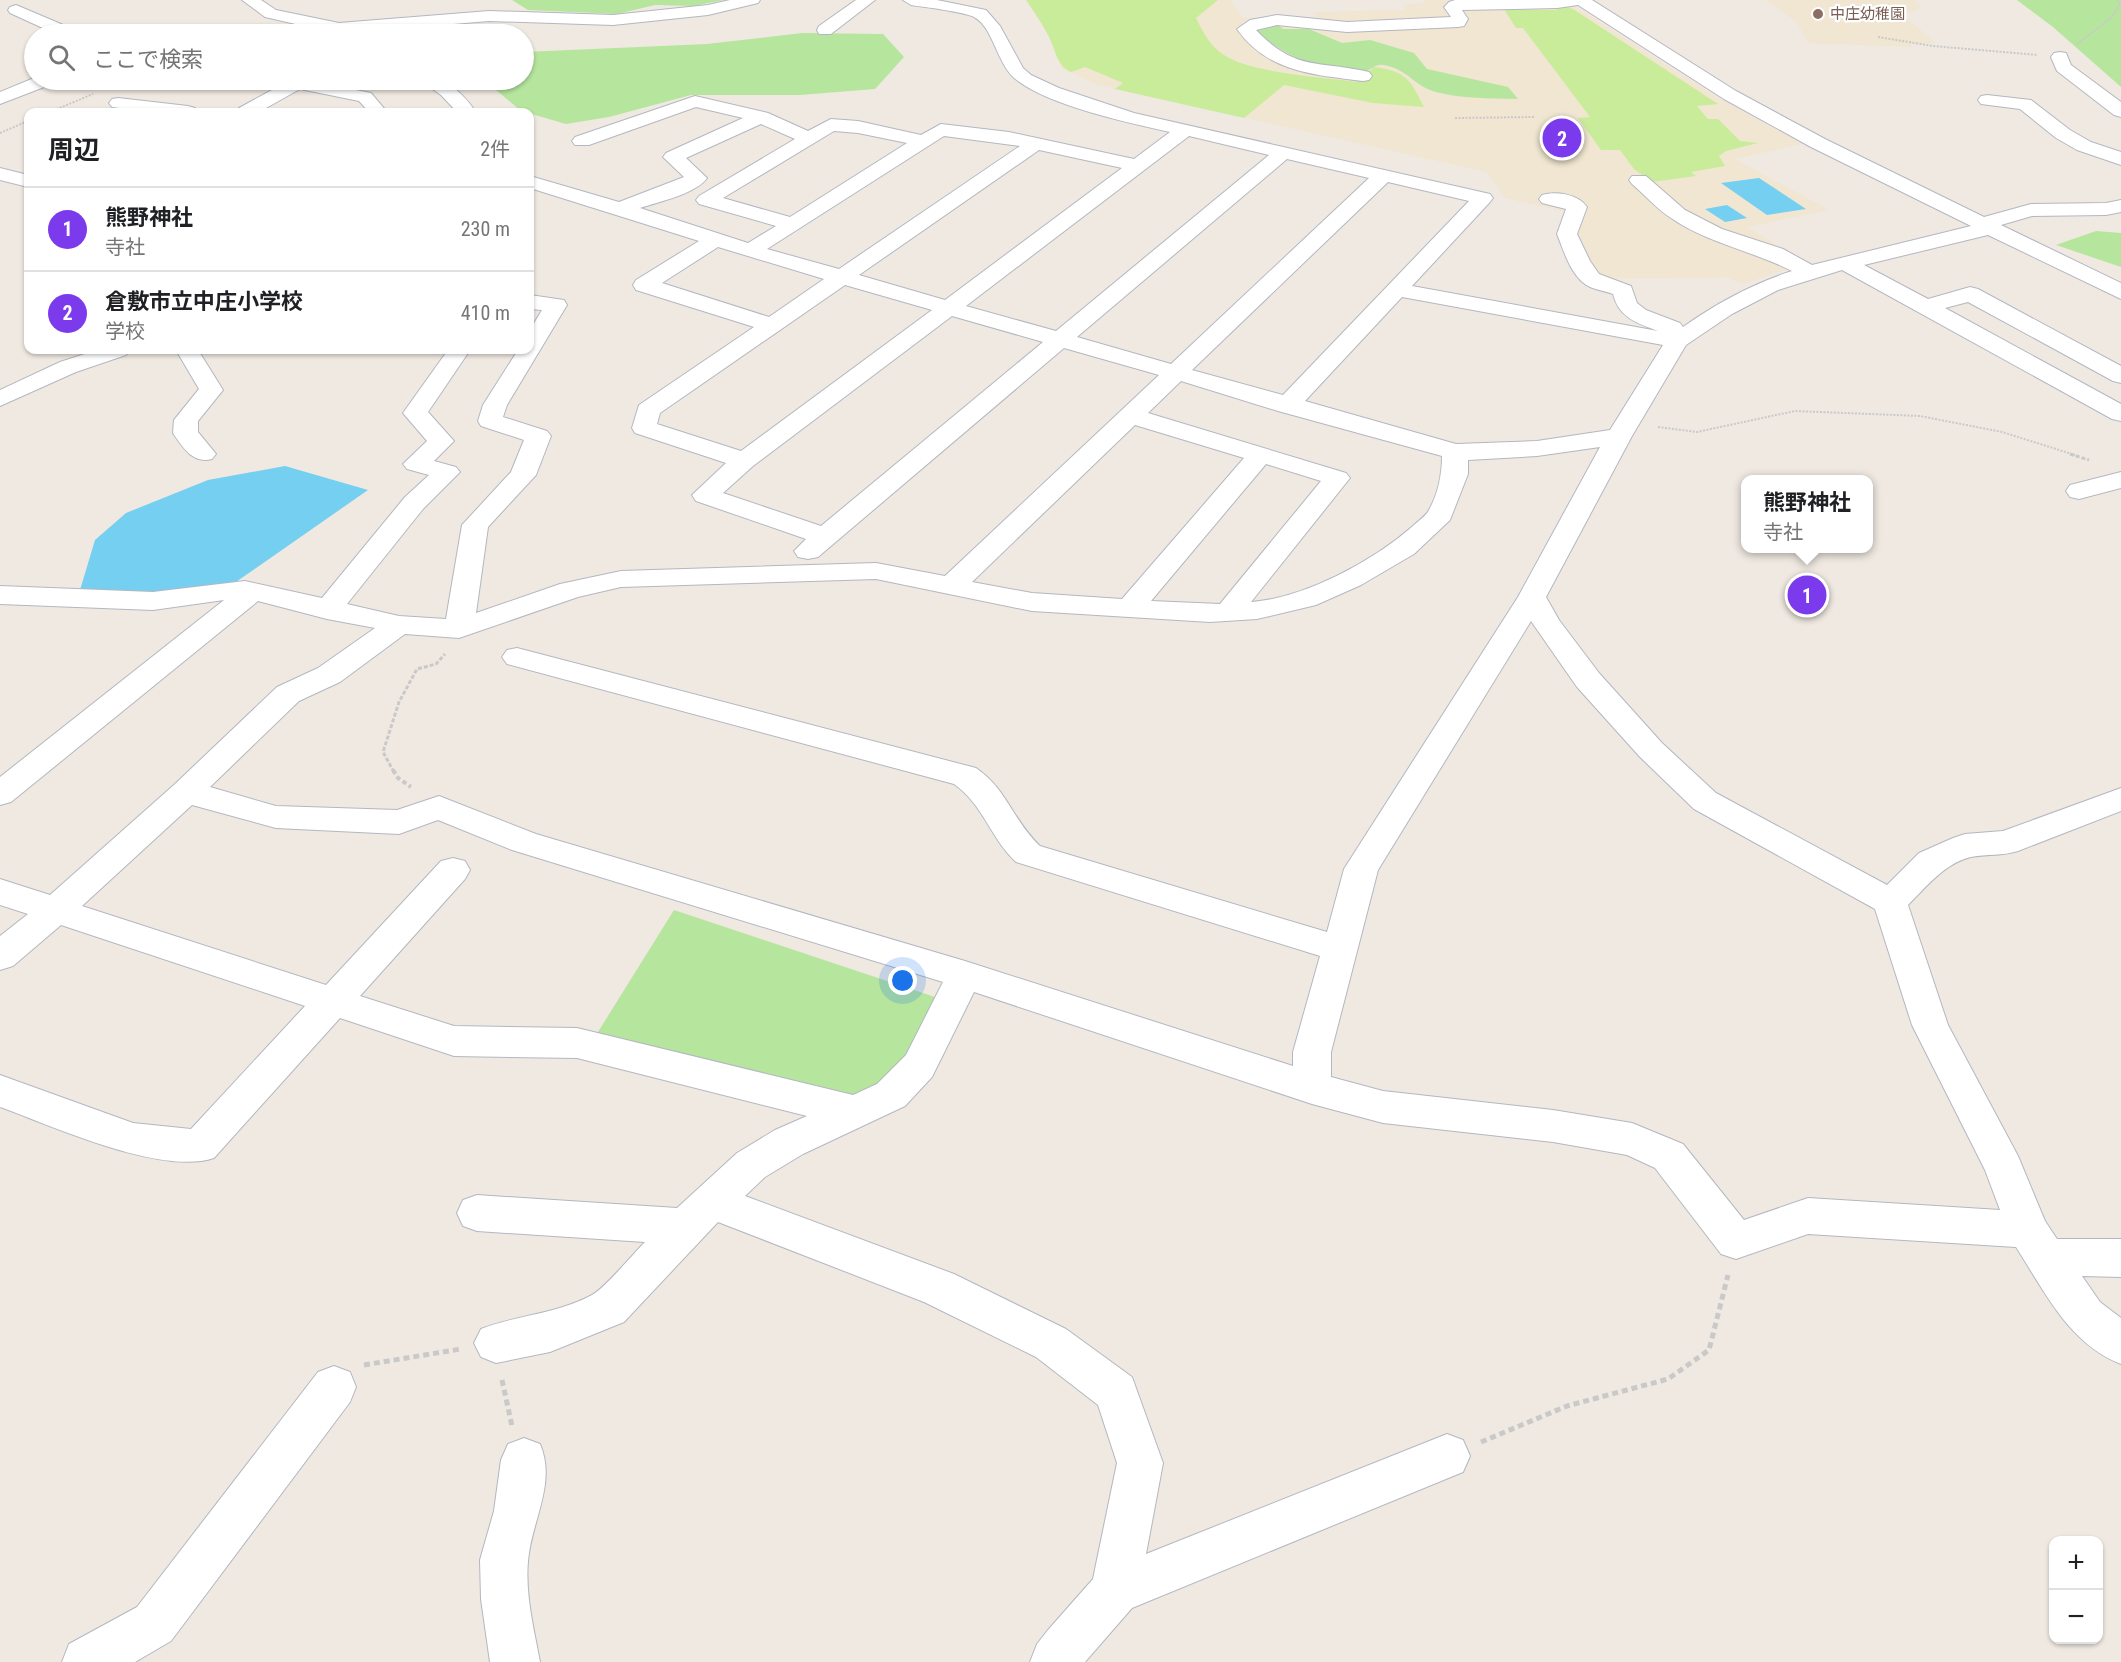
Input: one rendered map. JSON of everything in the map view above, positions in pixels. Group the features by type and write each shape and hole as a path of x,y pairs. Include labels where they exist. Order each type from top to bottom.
{"street":[{"path":"250,0 271,14 315,24"},
{"path":"825,30 867,0"},
{"path":"911,0 980,13 988,20 1018,73 1030,82 1130,117 1483,198 1399,290 1287,406"},
{"path":"1363,76 1285,62 1274,56 1245,28 1257,21 1290,19 1330,27 1458,22 1460,19 1452,7 1455,5 1580,0 1730,95 1818,143 2121,292"},
{"path":"8,11 36,3"},
{"path":"409,24 489,15 613,20 759,3"},
{"path":"751,18 759,3"},
{"path":"8,11 42,24"},
{"path":"2060,57 2063,67 2121,111"},
{"path":"0,99 24,89"},
{"path":"252,108 277,90"},
{"path":"332,90 365,97 375,108"},
{"path":"445,90 463,108"},
{"path":"1987,100 2025,104 2062,134 2084,146 2121,159"},
{"path":"582,141 695,101 761,117 809,138"},
{"path":"118,103 157,108"},
{"path":"620,209 642,199 678,190 697,178 673,157 761,117"},
{"path":"793,224 706,200 831,125 858,127 924,141"},
{"path":"621,127 685,151"},
{"path":"750,251 941,130 1009,138 1138,166"},
{"path":"824,536 705,495 744,461 1185,130"},
{"path":"744,461 644,428 648,410 1036,144"},
{"path":"783,575 824,536 1284,152"},
{"path":"0,174 24,180"},
{"path":"951,586 1384,175"},
{"path":"1639,180 1678,214 1715,233 1774,254 1810,272"},
{"path":"534,183 750,251 1287,406 1455,452 1507,453 1557,448 1623,429"},
{"path":"1549,199 1570,202 1577,207 1567,234 1588,277 1598,283 1615,286 1623,291 1627,306 1638,315 1682,337"},
{"path":"1312,1088 1312,1052 1360,869 1532,597 1623,429 1682,337 1724,309 1770,285 1810,272 1986,226 2031,210 2106,209 2121,206"},
{"path":"715,240 644,285 772,325"},
{"path":"1844,264 2121,414"},
{"path":"1399,290 1682,337"},
{"path":"1926,308 1970,294 2121,376"},
{"path":"534,302 556,305 534,341"},
{"path":"0,399 68,367 106,354"},
{"path":"189,354 211,390 186,420 185,433 203,454"},
{"path":"327,610 414,502 447,472 416,464 441,441 415,413 456,354"},
{"path":"459,629 475,525 523,475 538,436 490,421 495,405 526,354"},
{"path":"1129,415 1336,478 1228,612"},
{"path":"0,595 153,602 244,589 399,625 459,629 570,590 621,579 876,571 1032,602 1129,609 1228,612 1257,610 1306,599 1351,579 1404,548 1441,514 1455,474 1455,452"},
{"path":"1129,609 1260,455"},
{"path":"2079,491 2121,480"},
{"path":"0,794 253,591"},
{"path":"1532,597 1546,622 1588,680 1651,750 1705,801 1890,902 1930,1025 2004,1168 2037,1243 2085,1316 2121,1344"},
{"path":"0,956 56,910 186,792 288,694 329,675 399,625"},
{"path":"517,657 965,776 979,783 993,800 1015,843 1028,854 1339,949"},
{"path":"186,792 276,818 399,822 439,807 524,842 965,975 1312,1088 1383,1107 1553,1126 1632,1139 1669,1156 1736,1241 1808,1216 2037,1243 2121,1258"},
{"path":"1890,902 1931,862 1965,846 2006,843 2121,799"},
{"path":"0,1091 133,1139 200,1146 453,870"},
{"path":"0,892 454,1041 577,1043 853,1111"},
{"path":"496,1343 550,1332 609,1308 699,1214 751,1165 789,1142 891,1095 919,1066 965,975"},
{"path":"477,1213 699,1214 939,1288 1051,1343 1116,1392 1140,1463 1115,1591"},
{"path":"87,1662 154,1624 334,1387"},
{"path":"1055,1662 1065,1647 1115,1591 1447,1456"},
{"path":"515,1662 505,1599 504,1560 517,1511 524,1460"}],"path":[{"path":"1878,38 1933,46 2060,57 2112,17 2120,4 2117,0"},
{"path":"60,108 99,92"},
{"path":"1455,118 1535,117"},
{"path":"0,133 24,123"},
{"path":"1623,429 1696,432 1795,411 1920,416 2002,432 2099,463"},
{"path":"439,807 398,778 383,752 399,702 417,669 436,664 459,637 459,629"},
{"path":"1447,1456 1567,1406 1668,1379 1709,1350 1736,1241"},
{"path":"334,1387 356,1367 496,1343 508,1414 524,1460"}],"shaded area":[{"path":"1026,0 1231,0 1243,18 1287,16 1320,23 1314,12 1406,10 1404,4 1423,3 1425,0 1565,0 1717,97 1802,144 1735,159 1829,210 1748,227 1805,263 1743,284 1727,277 1577,279 1560,233 1568,212 1505,198 1487,172 1098,85 1063,69 1056,57 1050,38"},
{"path":"1766,0 1914,0 1921,6 1918,10 1901,13 1935,43 1910,44 1912,47 1808,43 1797,22"}],"green space":[{"path":"512,0 724,0 693,6 655,5 617,14 528,10"},
{"path":"1026,0 1218,0 1196,18 1211,43 1224,55 1251,66 1269,70 1357,82 1374,67 1393,71 1406,78 1424,107 1373,103 1284,85 1244,118 1115,89 1123,83 1085,67 1071,72 1062,65 1044,27"},
{"path":"2017,0 2121,0 2121,87 2053,27"},
{"path":"1502,6 1516,6 1519,10 1557,10 1556,6 1573,9 1718,104 1697,106 1708,119 1718,119 1740,141 1758,143 1726,151 1719,156 1725,166 1691,172 1696,176 1652,182 1634,169 1620,150 1601,150 1578,118 1590,117 1523,28 1516,28"},
{"path":"1275,22 1283,29 1309,29 1342,43 1370,40 1414,53 1427,69 1508,87 1518,99 1466,97 1436,92 1422,86 1400,70 1384,65 1378,65 1359,73 1343,72 1314,65 1289,54 1251,29"},
{"path":"802,33 883,34 904,57 875,89 800,95 691,95 609,117 566,124 534,115 534,108 517,108 496,90 534,90 534,52 707,44"},
{"path":"2096,231 2121,233 2121,267 2056,245"},
{"path":"674,910 938,998 913,1063 854,1107 588,1048"}],"water":[{"path":"446,22 446,24 413,24"},
{"path":"1759,178 1806,209 1767,215 1721,183"},
{"path":"1727,205 1747,218 1725,222 1705,209"},
{"path":"285,466 368,490 233,584 146,593 80,590 95,540 126,513 208,480"}],"place":[{"name":"中庄幼稚園","path":"1818,14"},
{"name":"倉敷市立中庄小学校","path":"1562,138"},
{"name":"熊野神社","path":"1807,595"}]}
